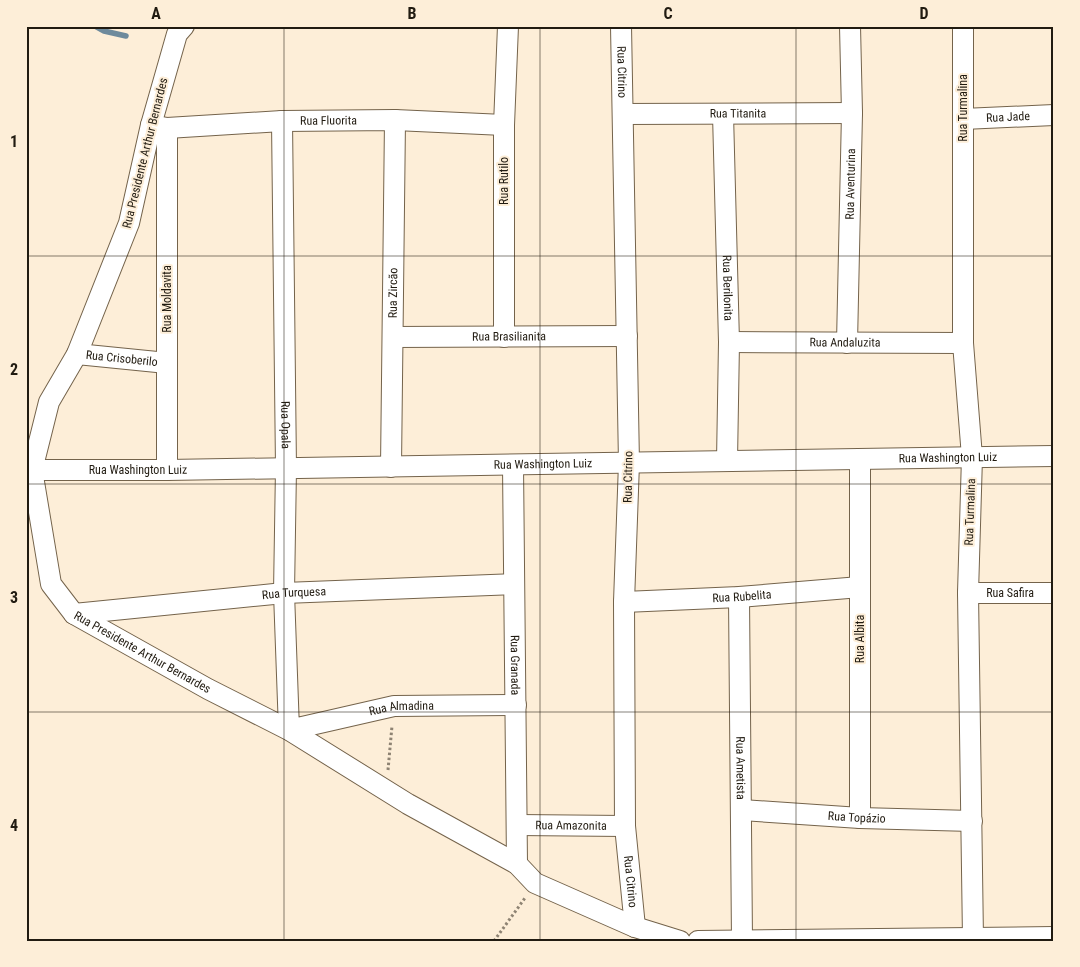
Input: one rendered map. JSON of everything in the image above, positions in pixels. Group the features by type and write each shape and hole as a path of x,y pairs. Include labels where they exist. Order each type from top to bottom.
{"street":[{"name":"Rua Presidente Arthur Bernardes","path":"184,26 177,34 159,127 129,223 77,354 49,402 32,470 51,584 74,614 208,689 289,730 408,804 517,864 535,883 576,899 635,927 680,941"},
{"name":"Rua Rutilo","path":"504,337 504,125 508,26"},
{"name":"Rua Citrino","path":"622,26 628,463 624,602 625,826 635,927"},
{"name":"Rua Aventurina","path":"847,343 852,113 850,26"},
{"name":"Rua Turmalina","path":"962,26 963,343 972,457 968,593 973,938"},
{"name":"Rua Titanita","path":"624,114 852,113"},
{"name":"Rua Berilonita","path":"723,114 729,342 727,461"},
{"name":"Rua Jade","path":"963,119 1054,115"},
{"name":"Rua Fluorita","path":"159,127 282,121 395,120 504,125"},
{"name":"Rua Zircão","path":"391,467 395,120"},
{"name":"Rua Opala","path":"282,121 286,468 284,592 289,730"},
{"name":"Rua Moldavita","path":"159,127 167,363 167,470"},
{"name":"Rua Brasilianita","path":"392,337 627,336"},
{"name":"Rua Andaluzita","path":"729,342 963,343"},
{"name":"Rua Crisoberilo","path":"77,354 167,363"},
{"name":"Rua Washington Luiz","path":"32,470 391,467 1054,456"},
{"name":"Rua Albita","path":"860,459 860,818"},
{"name":"Rua Granada","path":"513,465 517,864"},
{"name":"Rua Turquesa","path":"74,614 284,592 514,584"},
{"name":"Rua Rubelita","path":"624,602 739,597 860,587"},
{"name":"Rua Safira","path":"968,593 1054,592"},
{"name":"Rua Ametista","path":"739,597 742,940"},
{"name":"Rua Almadina","path":"289,730 394,706 516,705"},
{"name":"Rua Topázio","path":"742,810 860,818 972,821"},
{"name":"Rua Amazonita","path":"517,825 625,826"},
{"path":"698,941 1031,939 1054,937"}],"path":[{"path":"386,790 394,706"},
{"path":"494,941 535,883"}],"waterway":[{"path":"95,26 104,31 126,36"}]}
